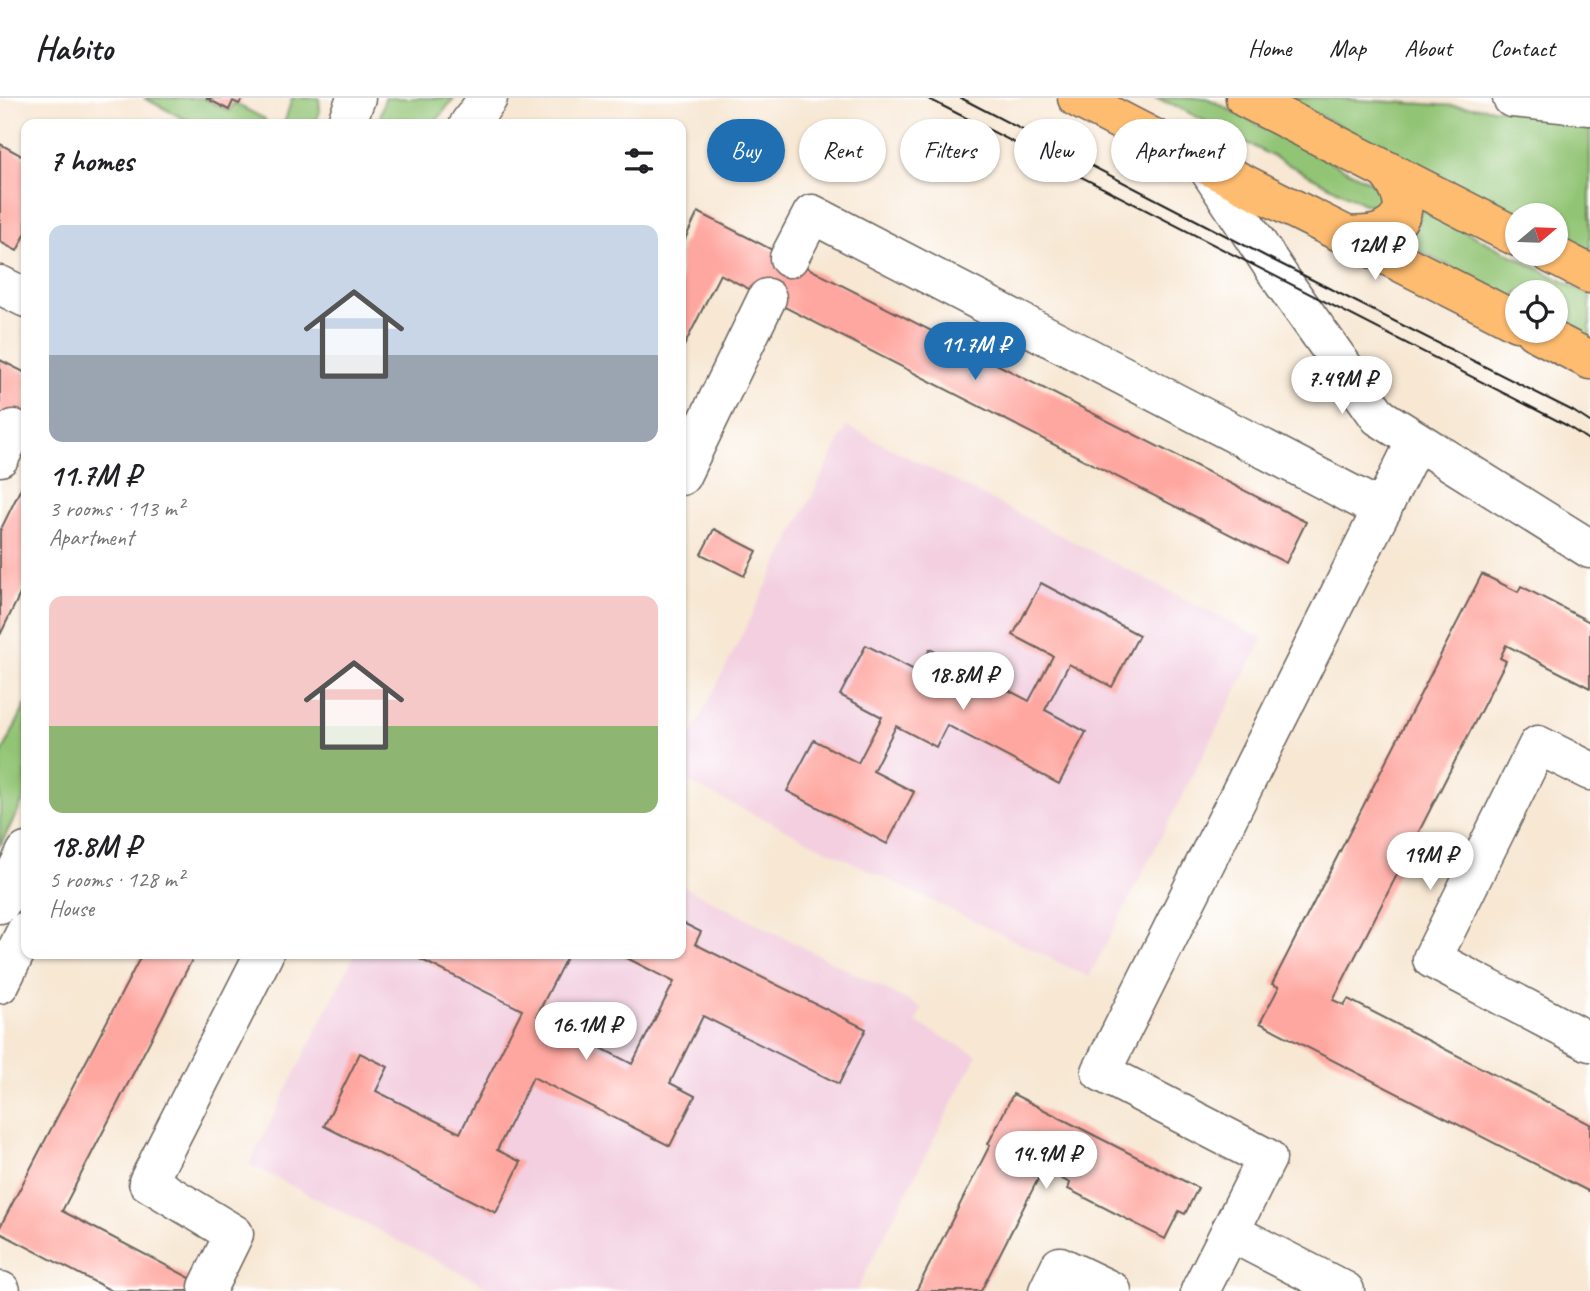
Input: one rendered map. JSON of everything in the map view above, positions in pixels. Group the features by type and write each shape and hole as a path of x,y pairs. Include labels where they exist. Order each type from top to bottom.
{"main road":[{"path":"1077,98 1117,119"},
{"path":"1245,98 1505,231"},
{"path":"1349,236 1379,233 1396,222 1404,205 1401,189 1385,170"},
{"path":"1238,182 1505,316"},
{"path":"1568,263 1590,274"},
{"path":"1557,343 1590,360"}],"street":[{"path":"348,119 356,98"},
{"path":"355,119 356,98"},
{"path":"473,119 488,98"},
{"path":"1512,98 1590,106"},
{"path":"1217,182 1283,282 1379,417 1590,549"},
{"path":"789,258 812,214 1381,510"},
{"path":"0,285 21,296"},
{"path":"686,466 767,298"},
{"path":"1200,1291 1267,1158 1101,1072 1416,441"},
{"path":"1590,771 1538,745 1432,959 1590,1042"},
{"path":"0,904 21,862"},
{"path":"0,985 21,941"},
{"path":"208,1287 234,1234 148,1182 261,959"},
{"path":"1230,1232 1345,1291"},
{"path":"1048,1291 1060,1266 1112,1291"}],"shaded area":[{"path":"847,426 1263,639 1089,977 686,781 686,746"},
{"path":"686,888 922,1008 916,1023 977,1055 856,1291 496,1291 249,1164 352,959 686,959"}],"green space":[{"path":"144,98 203,98 229,111 234,103 265,119 184,119"},
{"path":"292,98 319,98 320,111 317,119 286,119"},
{"path":"385,98 454,98 438,119 379,119"},
{"path":"1155,98 1207,98 1372,183 1380,195 1378,202 1372,205 1364,204 1247,143 1247,119 1201,119"},
{"path":"1285,98 1328,98 1583,114 1590,118 1590,255 1568,243 1568,203 1505,203 1505,211"},
{"path":"1421,209 1505,252 1505,266 1533,266 1561,280 1505,280 1505,296 1404,243 1417,226"},
{"path":"1568,284 1590,295 1590,340 1568,328"},
{"path":"21,714 21,805 0,846 0,757"}],"building":[{"path":"206,98 243,98 239,104 233,101 229,110"},
{"path":"0,144 21,155 21,243 17,251 0,242"},
{"path":"698,212 1306,522 1286,563 720,274 686,342 686,237"},
{"path":"0,360 21,370 21,424 0,414"},
{"path":"21,488 21,592 0,635 0,531"},
{"path":"714,529 757,551 744,576 701,554"},
{"path":"1482,574 1518,592 1521,586 1590,622 1590,688 1506,645 1500,658 1506,661 1333,1000 1344,1005 1348,999 1590,1124 1590,1192 1260,1023 1279,987 1272,984"},
{"path":"1041,583 1139,635 1112,687 1069,664 1045,710 1086,732 1059,784 947,725 936,747 896,726 873,771 914,792 887,844 787,791 814,740 858,763 882,717 840,695 866,645 918,672 930,649 1029,701 1053,656 1013,635"},
{"path":"686,924 701,932 695,944 866,1029 839,1084 703,1016 670,1083 695,1096 670,1146 533,1077 497,1150 521,1162 496,1213 324,1126 360,1053 388,1067 376,1091 460,1133 522,1010 420,959 565,959 537,1015 632,1064 674,982 629,959 686,959"},
{"path":"139,959 192,959 62,1211 215,1291 112,1291 0,1233 0,1227"},
{"path":"1013,1094 1198,1188 1185,1214 1179,1211 1165,1239 1068,1189 1070,1183 1043,1169 981,1291 916,1291 990,1145 988,1144"}],"tram line":[{"path":"927,98 1566,425 1590,441"},
{"path":"961,98 1590,422"}]}
